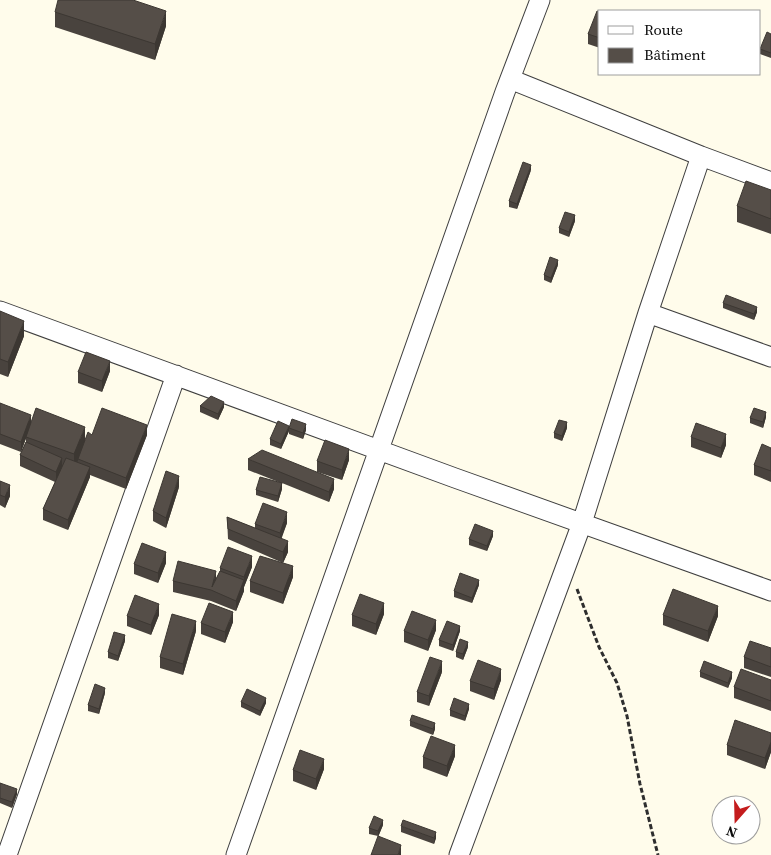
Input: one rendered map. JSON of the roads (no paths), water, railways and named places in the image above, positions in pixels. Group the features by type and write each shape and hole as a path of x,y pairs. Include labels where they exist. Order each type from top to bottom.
{"street":[{"path":"236,855 510,79 540,0"},
{"path":"510,79 701,156 771,182"},
{"path":"459,855 582,523 648,313 701,156"},
{"path":"0,310 379,450 771,591"},
{"path":"648,313 771,357"},
{"path":"7,855 176,375"}]}
